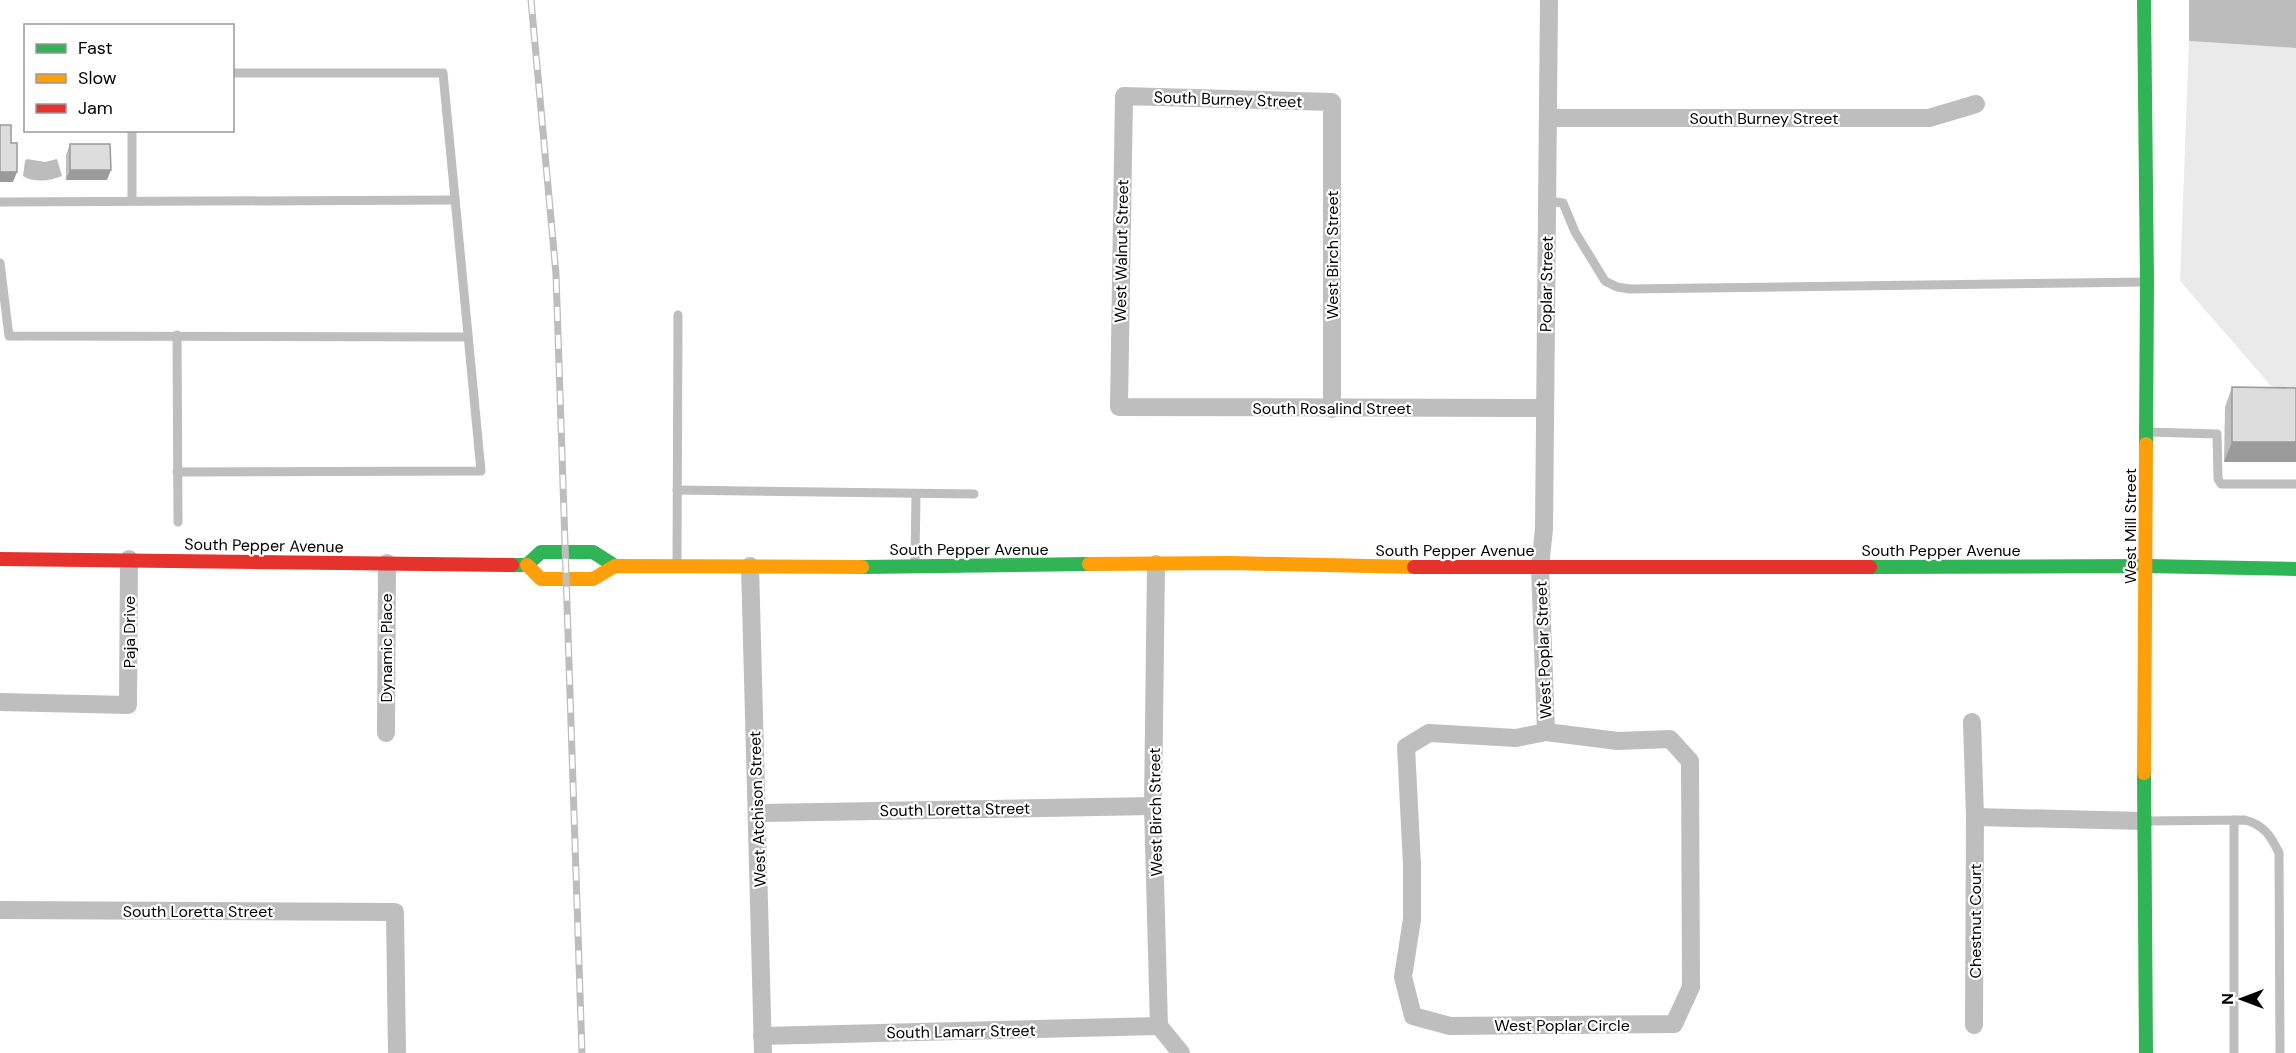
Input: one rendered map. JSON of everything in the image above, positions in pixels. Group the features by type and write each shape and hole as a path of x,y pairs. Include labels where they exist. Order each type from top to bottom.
{"main road":[{"name":"West Mill Street","path":"2144,0 2147,282 2144,820 2146,1053"},
{"name":"South Pepper Avenue","path":"0,559 527,565 541,552 593,552 615,566"},
{"name":"South Pepper Avenue","path":"527,565 541,579 593,579 615,566 677,565 2146,566 2296,569"}],"street":[{"name":"Poplar Street","path":"1540,567 1544,529 1549,0"},
{"name":"South Burney Street","path":"1124,96 1332,102"},
{"name":"West Walnut Street","path":"1119,407 1124,96"},
{"name":"West Birch Street","path":"1332,102 1332,409"},
{"name":"South Burney Street","path":"1549,118 1929,118 1976,104"},
{"name":"South Rosalind Street","path":"1119,407 1544,408"},
{"name":"Paja Drive","path":"0,702 128,705 129,559"},
{"name":"Dynamic Place","path":"386,733 387,563"},
{"name":"West Birch Street","path":"1156,564 1153,806 1159,1026"},
{"name":"West Atchison Street","path":"750,566 763,1044"},
{"name":"West Poplar Street","path":"1540,567 1546,732"},
{"name":"Chestnut Court","path":"1972,722 1975,817 1974,1025"},
{"name":"West Poplar Circle","path":"1546,732 1618,741 1670,739 1690,761 1691,987 1674,1024 1450,1026 1413,1016 1403,977 1412,919 1412,865 1406,747 1429,734 1516,738 1546,732"},
{"name":"South Loretta Street","path":"757,813 1153,806"},
{"path":"1975,817 2144,820"},
{"name":"South Loretta Street","path":"0,910 395,912 397,1053"},
{"path":"1159,1026 1180,1053"},
{"name":"South Lamarr Street","path":"763,1044 1159,1026"}],"lane":[{"path":"177,472 481,471 443,73 234,73"},
{"path":"132,132 132,200"},
{"path":"0,202 455,200"},
{"path":"1548,201 1563,202 1566,206 1575,232 1605,280 1617,287 1630,289 2147,282"},
{"path":"0,263 9,336 468,337"},
{"path":"677,565 678,315"},
{"path":"177,335 178,522"},
{"path":"2147,432 2217,434 2218,483 2296,484"},
{"path":"677,490 975,495"},
{"path":"915,566 916,494"},
{"path":"2144,820 2234,820 2258,823 2270,834 2279,853 2280,1053"},
{"path":"2234,820 2234,1053"}],"shaded area":[{"path":"2189,0 2296,0 2296,48 2189,41"},
{"path":"2189,41 2296,48 2296,390 2271,386 2180,281"},
{"path":"27,159 45,162 57,159 62,176 42,180 27,178 23,176"}],"building":[{"path":"0,125 11,125 11,143 17,143 17,172 0,172"},
{"path":"70,144 110,144 111,170 70,170"},
{"path":"2232,387 2296,388 2296,442 2232,442"}],"railway":[{"path":"531,0 556,274 582,1053"}],"traffic: fast":[{"path":"2144,0 2146,444"},
{"path":"512,565 527,565 541,552 593,552 615,566"},
{"path":"862,567 1089,564"},
{"path":"1870,567 2146,566 2296,569"},
{"path":"2144,773 2146,1053"}],"traffic: slow":[{"path":"2144,773 2146,444"},
{"path":"1089,564 1231,563 1414,567"},
{"path":"527,565 541,579 593,579 615,566 862,567"}],"traffic: jam":[{"path":"0,559 512,565"},
{"path":"1414,567 1870,567"}]}
